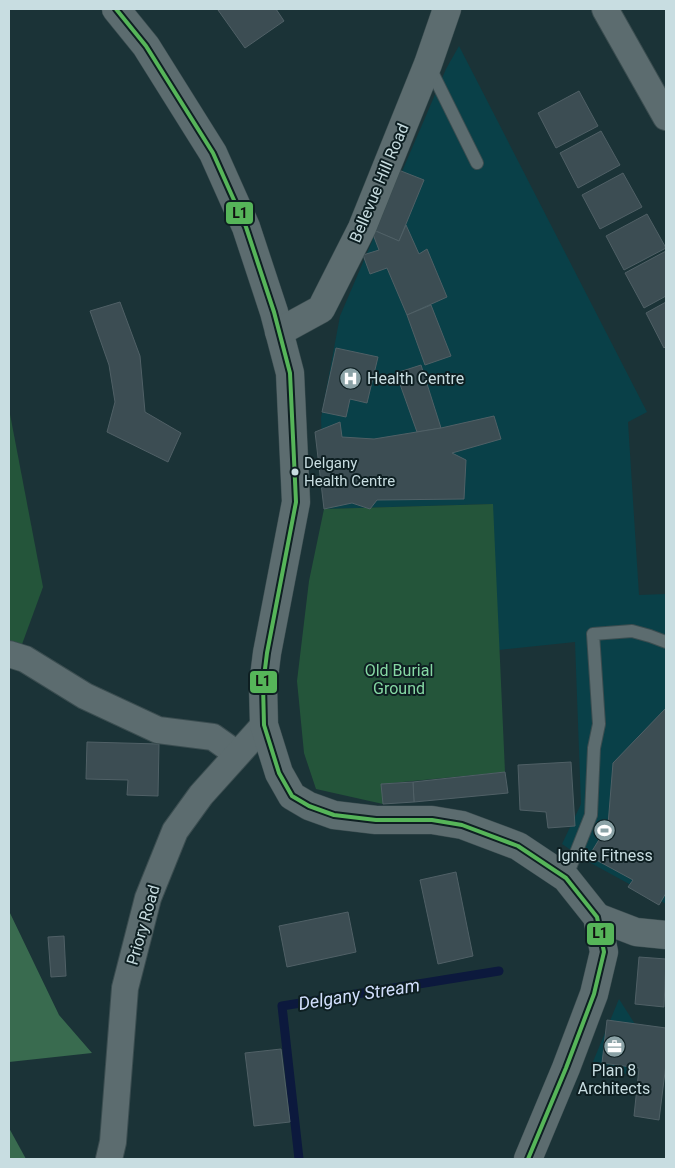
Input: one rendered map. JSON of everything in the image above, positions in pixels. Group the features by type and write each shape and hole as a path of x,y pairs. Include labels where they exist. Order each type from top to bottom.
{"main road":[{"path":"116,9 146,46 213,153 246,227 290,373 296,502 267,653 263,685 264,725 279,773 292,796 309,806 334,815 376,820 432,820 462,825 518,846 566,878 597,917 604,952 594,994 528,1159"},
{"name":"Bellevue Hill Road","path":"279,332 321,309 362,228 428,64 447,9"},
{"path":"597,917 636,932 666,935"}],"street":[{"path":"605,9 666,117"},
{"path":"9,654 25,659 85,696 158,730 213,737 237,754"},
{"name":"Priory Road","path":"109,1159 113,1142 125,988 148,898 175,830 201,795 264,725"}],"lane":[{"path":"428,64 477,163"},
{"path":"566,878 591,815 594,748 599,724 593,634 632,631 666,642"}],"shaded area":[{"path":"459,46 647,412 628,422 639,595 666,594 666,904 587,861 562,844 581,804 575,642 499,650 492,504 324,509 321,418 340,316 446,69"},
{"path":"619,999 640,1032 635,1075 590,1069"}],"green space":[{"path":"9,409 43,587 21,647 9,644"},
{"name":"Old Burial Ground","path":"493,504 505,772 382,784 383,804 316,789 304,753 297,681 309,581 324,509"},
{"path":"9,911 59,1015 92,1053 9,1062"},
{"path":"9,1128 26,1159 9,1159"}],"building":[{"path":"276,9 284,21 245,48 218,10"},
{"path":"579,91 598,126 556,148 538,113"},
{"path":"601,131 620,165 578,188 560,153"},
{"path":"396,169 424,180 399,241 371,229"},
{"path":"623,173 642,207 600,229 582,195"},
{"path":"647,214 666,248 624,270 606,236"},
{"path":"406,225 419,254 427,249 447,297 407,315 387,268 370,274 363,255 379,250 371,229 399,241"},
{"path":"666,251 666,296 644,308 625,273"},
{"path":"120,302 140,356 145,412 181,433 168,462 107,432 115,402 109,365 90,311"},
{"path":"666,302 666,346 664,348 646,313"},
{"path":"431,305 451,356 425,365 407,315"},
{"name":"Health Centre","path":"336,348 378,357 367,403 350,399 346,417 322,412"},
{"path":"421,365 441,428 417,432 396,373"},
{"path":"494,416 501,439 452,453 466,460 464,499 377,500 370,509 352,503 324,509 315,432 340,422 342,437 374,439 441,428"},
{"path":"666,708 666,893 659,905 628,887 633,880 589,856 608,825 613,763"},
{"path":"87,742 159,744 158,796 127,795 128,780 86,779"},
{"path":"571,762 575,826 548,828 546,812 520,810 518,765"},
{"path":"505,772 508,793 414,802 413,782"},
{"path":"413,782 414,802 383,804 381,784"},
{"path":"456,872 473,956 438,964 420,880"},
{"path":"348,912 356,952 287,967 279,926"},
{"path":"64,936 66,976 51,977 48,937"},
{"path":"639,957 666,959 664,1007 635,1004"},
{"path":"607,1020 666,1028 666,1064 659,1120 634,1116 639,1068 602,1063"},
{"path":"281,1049 290,1122 254,1126 245,1053"}],"waterway":[{"name":"Delgany Stream","path":"299,1159 282,1006 499,971"}],"transit line":[{"name":"L1","path":"116,9 146,46 213,153 246,227 274,312 290,373 296,502 267,653 263,685 264,725 279,773 292,796 309,806 334,815 376,820 432,820 462,825 518,846 566,878 597,917 604,952 594,994 528,1159"}],"place":[{"name":"Health Centre","path":"351,378"},
{"name":"Delgany Health Centre","path":"295,472"},
{"name":"Ignite Fitness","path":"605,831"},
{"name":"Plan 8 Architects","path":"614,1046"}]}
